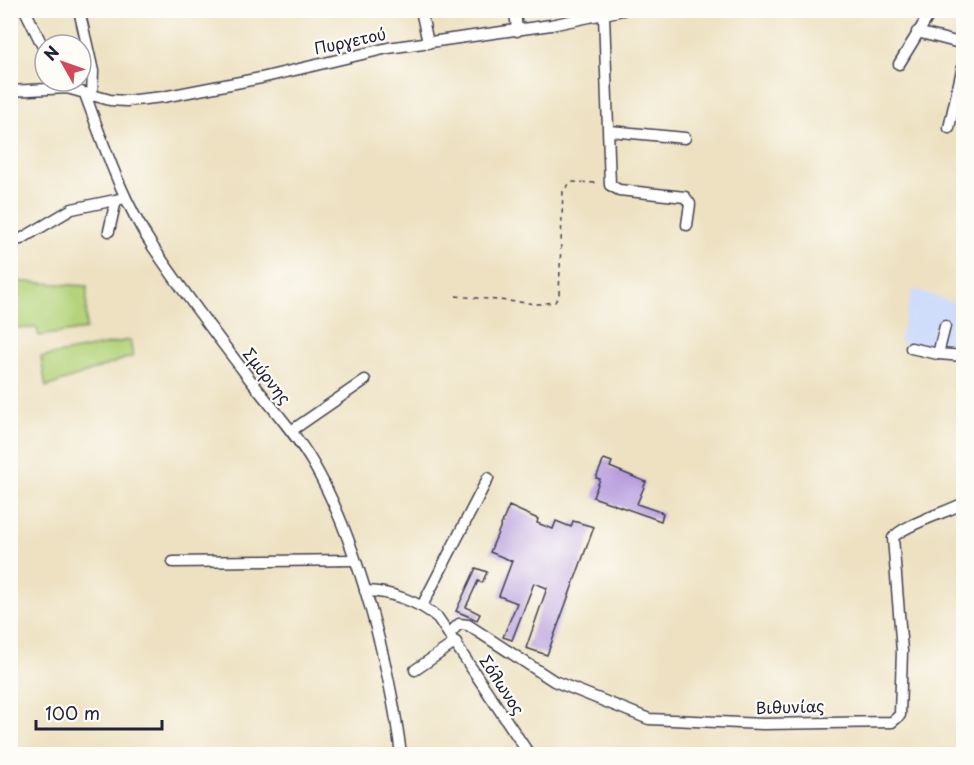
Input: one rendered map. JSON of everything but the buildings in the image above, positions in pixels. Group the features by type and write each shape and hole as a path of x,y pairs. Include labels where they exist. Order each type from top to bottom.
{"street":[{"path":"25,10 36,33"},
{"path":"79,10 93,71 89,95"},
{"path":"421,10 428,43"},
{"path":"516,10 517,31"},
{"path":"899,64 916,32 932,10"},
{"path":"614,12 609,182 612,188 621,190 685,197 690,204 687,225"},
{"name":"Πυργετού","path":"84,93 126,101 163,97 261,78 352,55 517,31 614,12"},
{"path":"916,32 963,44"},
{"path":"949,128 963,61"},
{"path":"10,91 33,88"},
{"name":"Σμύρνης","path":"89,95 121,199 172,274 291,430 322,480 355,560 365,591 391,693 401,754"},
{"path":"610,131 685,138"},
{"path":"109,231 121,199"},
{"path":"21,239 72,209 121,199"},
{"path":"938,354 945,326"},
{"path":"911,348 938,354 963,356"},
{"path":"291,430 365,380"},
{"path":"365,591 422,606 488,478"},
{"name":"Βιθυνίας","path":"453,638 459,624 468,624 554,681 627,712 660,722 763,724 834,721 892,722 900,716 902,699 900,606 893,538 902,528 936,517 963,503"},
{"path":"173,562 355,560"},
{"name":"Σόλωνος","path":"422,606 438,618 453,638 529,754"},
{"path":"415,670 453,638"}],"path":[{"path":"456,296 538,304 555,302 559,295 563,191 571,182 609,182"}],"shaded area":[{"path":"913,289 955,303 948,355 930,353 899,342"}],"green space":[{"path":"11,281 87,286 86,329 39,336 37,328 11,328"},
{"path":"130,340 133,356 46,387 41,357"}]}
